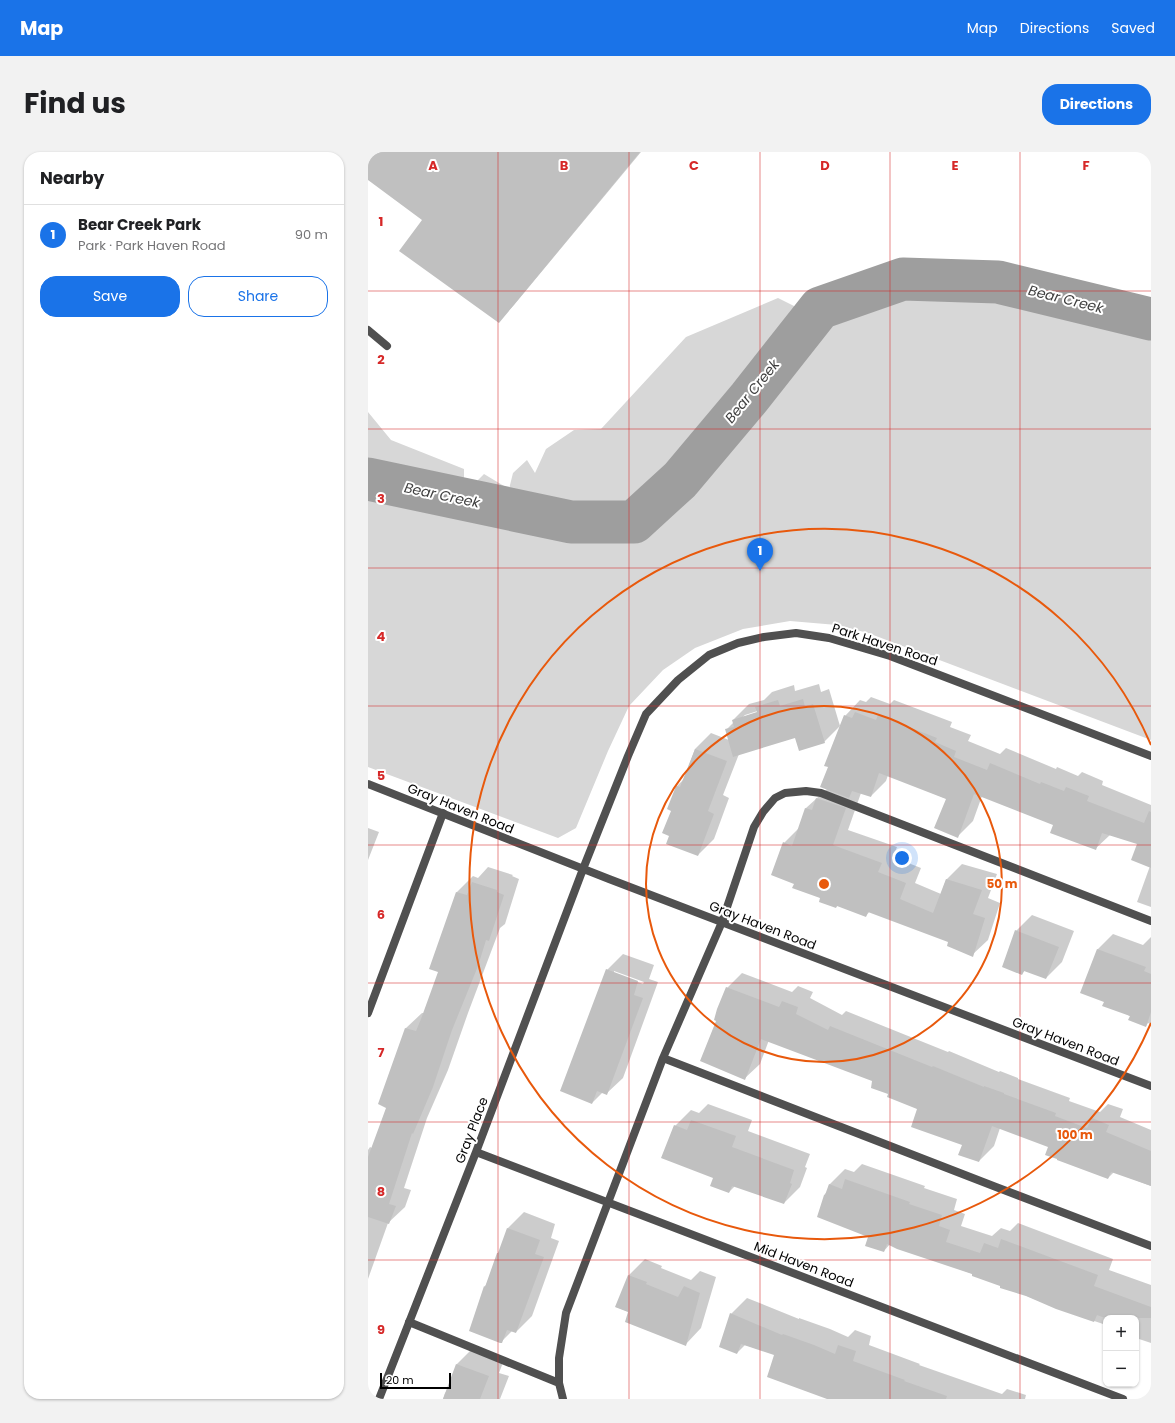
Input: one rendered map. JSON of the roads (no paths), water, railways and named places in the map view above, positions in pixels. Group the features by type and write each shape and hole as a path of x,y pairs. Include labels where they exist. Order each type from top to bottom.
{"street":[{"path":"368,330 387,346"},
{"name":"Park Haven Road","path":"583,869 646,714 678,680 709,655 738,643 764,637 796,633 823,637 890,656 1151,756"},
{"name":"Gray Haven Road","path":"368,784 583,869 1151,1086"},
{"path":"562,1399 559,1383 559,1358 566,1313 663,1058 722,922 754,827 763,812 775,798 785,793 806,791 821,793 1151,921"},
{"path":"368,1013 443,813"},
{"name":"Gray Place","path":"379,1399 476,1152 583,869"},
{"path":"663,1058 1151,1246"},
{"name":"Mid Haven Road","path":"476,1152 1123,1399"},
{"path":"409,1322 559,1383"}],"waterway":[{"name":"Bear Creek","path":"368,479 571,522 634,522 680,480 749,398 820,308 903,279 998,282 1151,319"}],"place":[{"name":"Bear Creek Park","path":"760,571"}]}
